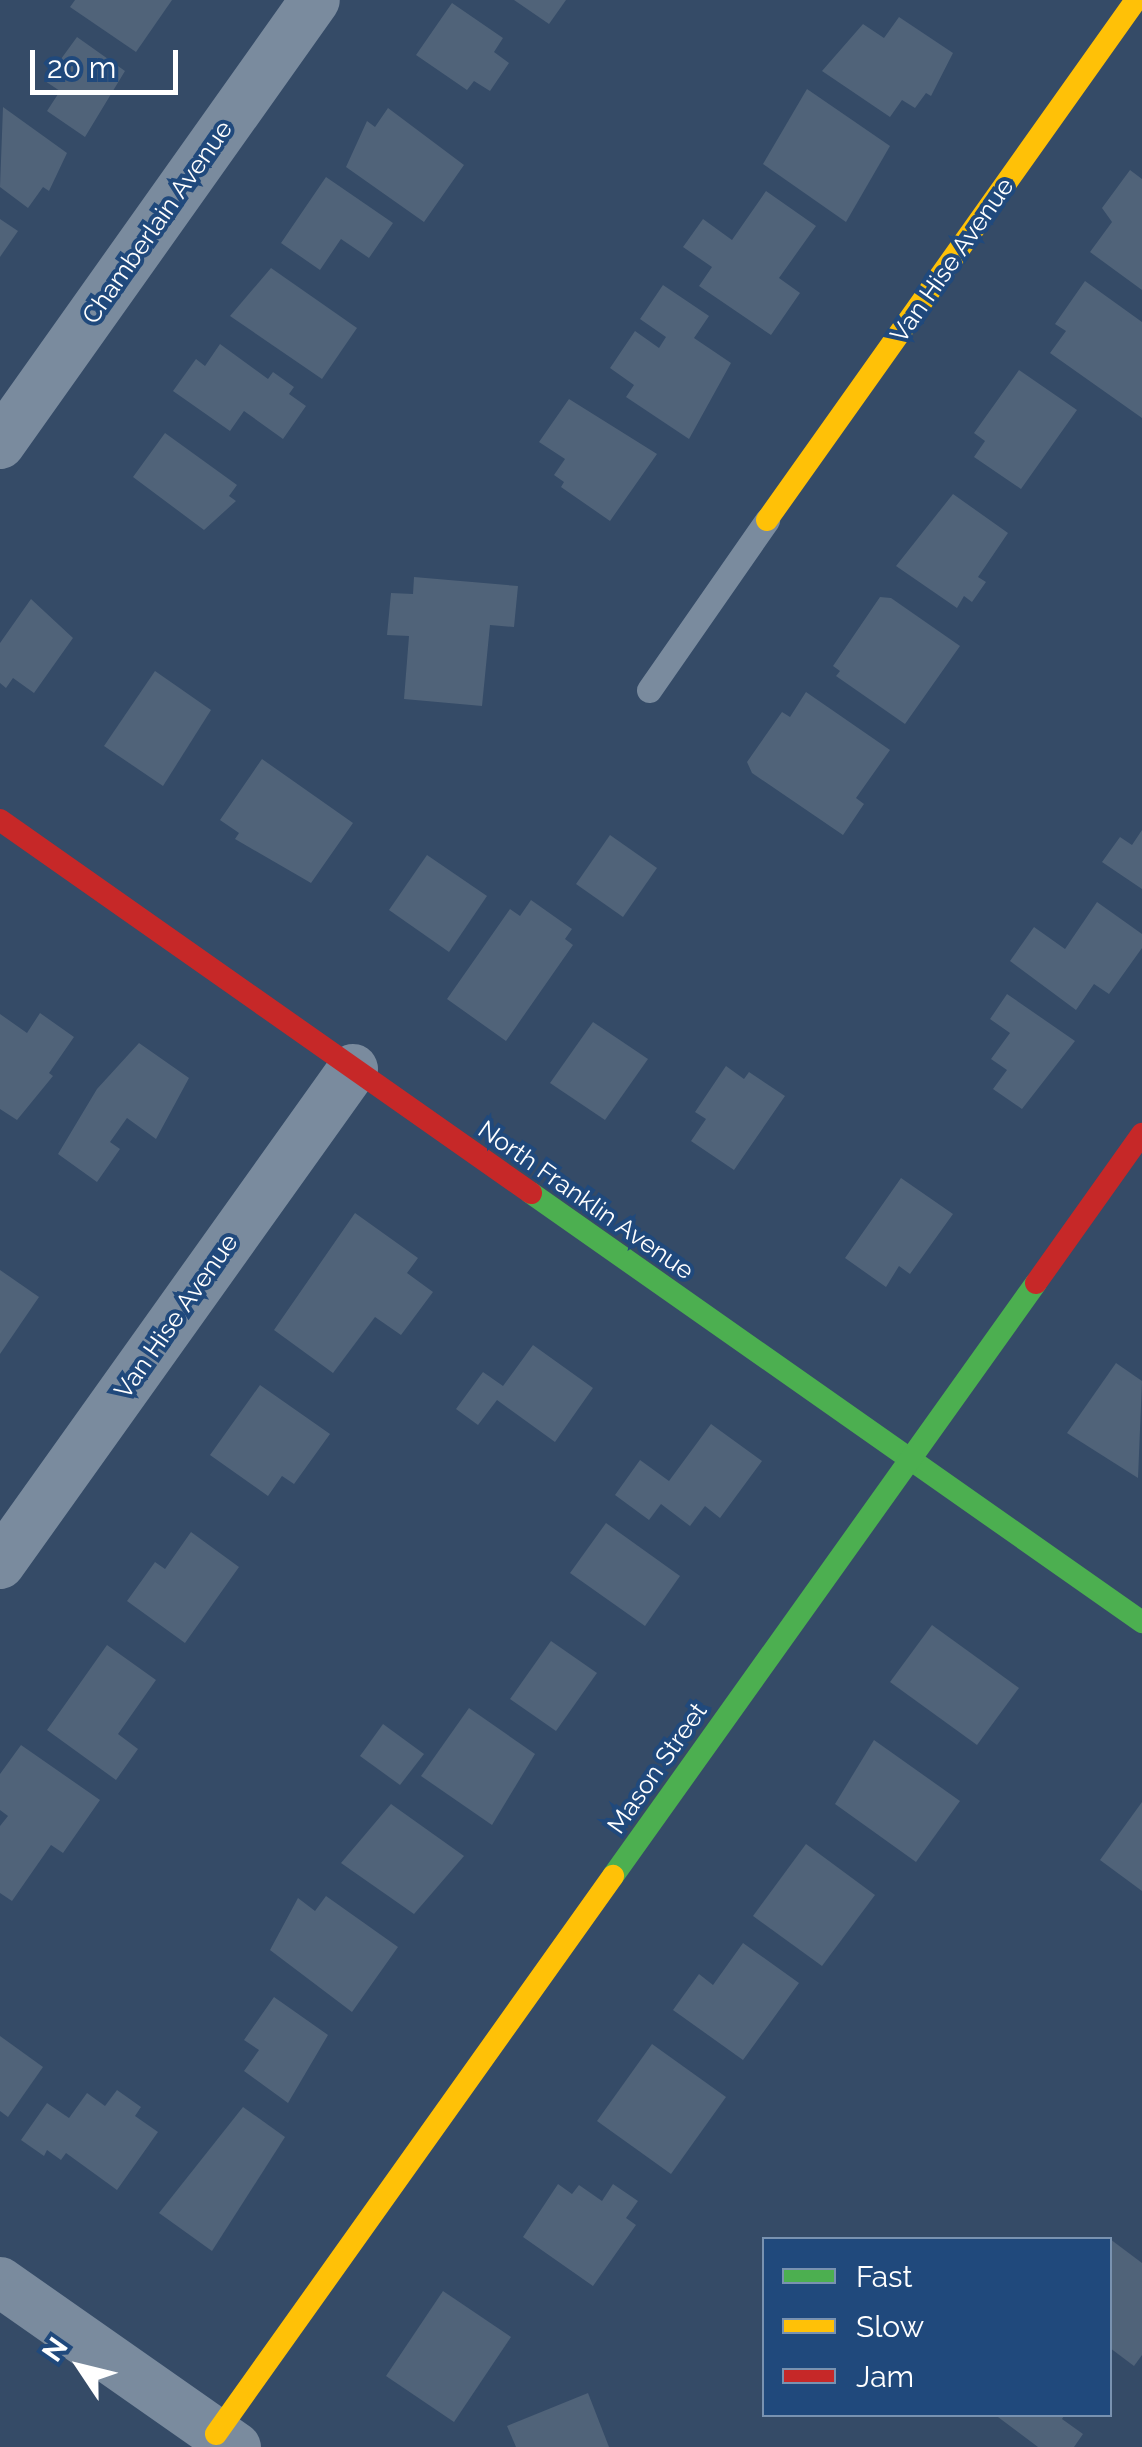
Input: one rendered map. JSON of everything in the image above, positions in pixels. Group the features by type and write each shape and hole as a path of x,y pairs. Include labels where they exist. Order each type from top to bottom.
{"street":[{"name":"Chamberlain Avenue","path":"0,444 315,0"},
{"name":"Van Hise Avenue","path":"768,520 1136,0"},
{"name":"North Franklin Avenue","path":"0,820 1142,1622"},
{"name":"Van Hise Avenue","path":"0,1564 353,1069"},
{"name":"Mason Street","path":"226,2440 1142,1134"},
{"path":"0,2282 226,2440"}],"lane":[{"path":"648,690 768,520"}],"building":[{"path":"75,0 172,0 136,52 70,7"},
{"path":"514,0 566,0 549,24"},
{"path":"452,3 503,38 494,52 509,63 490,91 474,81 467,90 416,55"},
{"path":"899,17 953,53 931,96 926,93 915,108 902,100 890,117 822,71 863,24 884,38"},
{"path":"77,37 125,71 85,137 47,111 60,91 45,81"},
{"path":"807,89 890,146 846,222 763,164"},
{"path":"3,107 67,153 49,191 43,187 28,208 0,187"},
{"path":"388,108 464,165 424,222 346,167 367,121 375,127"},
{"path":"1130,170 1142,179 1142,290 1090,252 1112,222 1102,208"},
{"path":"326,177 393,223 369,258 341,239 320,270 281,243"},
{"path":"766,191 816,226 779,278 800,293 771,335 699,286 712,267 683,247 703,219 732,240"},
{"path":"0,219 18,231 0,257"},
{"path":"271,268 357,328 322,379 230,316"},
{"path":"1085,281 1142,322 1142,418 1050,353 1066,331 1055,324"},
{"path":"663,285 709,316 694,338 731,363 689,439 626,397 634,385 610,368 635,331 659,348 666,337 640,319"},
{"path":"220,344 268,379 273,372 294,387 289,394 306,406 283,439 244,411 230,431 173,391 196,359 205,366"},
{"path":"1019,370 1077,410 1021,489 974,457 985,441 974,433"},
{"path":"569,399 657,454 610,521 561,487 564,482 554,475 565,459 539,442"},
{"path":"165,433 237,485 229,496 236,501 204,530 133,477"},
{"path":"953,494 1008,533 978,577 986,582 972,602 964,596 957,608 896,566"},
{"path":"414,577 518,586 514,627 490,625 482,706 404,699 409,636 387,635 391,593 413,594"},
{"path":"880,597 891,598 960,646 905,724 836,676 840,671 833,666"},
{"path":"31,599 73,638 34,693 13,678 6,688 0,683 0,643"},
{"path":"155,671 211,710 163,786 104,746"},
{"path":"806,692 890,750 856,798 864,804 843,835 752,773 747,762 782,712 790,717"},
{"path":"262,759 353,823 311,883 235,839 239,833 220,820"},
{"path":"1142,830 1142,889 1102,862 1120,837 1132,845"},
{"path":"610,835 657,868 623,917 576,884"},
{"path":"427,855 487,896 449,952 389,910"},
{"path":"531,900 572,929 565,939 573,945 506,1041 447,999 510,909 520,916"},
{"path":"1097,902 1142,934 1142,948 1109,994 1094,984 1076,1010 1010,961 1034,927 1065,949"},
{"path":"1007,994 1075,1041 1022,1109 993,1089 1007,1070 991,1059 1010,1033 990,1019"},
{"path":"40,1013 74,1037 49,1073 53,1076 17,1120 0,1109 0,1014 27,1033"},
{"path":"593,1022 648,1059 605,1120 550,1083"},
{"path":"139,1043 189,1078 156,1139 127,1118 110,1142 120,1149 97,1182 58,1154 97,1089"},
{"path":"726,1066 744,1079 749,1072 785,1096 734,1170 691,1141 706,1119 695,1112"},
{"path":"901,1178 953,1214 910,1274 899,1266 886,1287 845,1258"},
{"path":"355,1213 418,1258 407,1273 433,1292 401,1335 375,1317 333,1373 274,1330"},
{"path":"0,1270 39,1297 0,1354"},
{"path":"533,1345 593,1388 555,1442 497,1400 478,1425 456,1409 483,1372 503,1386"},
{"path":"1116,1363 1142,1381 1138,1478 1067,1433"},
{"path":"260,1385 330,1434 294,1484 282,1476 268,1496 210,1455"},
{"path":"711,1424 762,1461 720,1518 705,1506 690,1526 661,1504 649,1520 615,1495 640,1460 669,1481"},
{"path":"606,1523 680,1576 645,1626 570,1573"},
{"path":"191,1532 239,1567 185,1643 127,1601 155,1562 165,1569"},
{"path":"932,1625 1019,1688 977,1745 890,1682"},
{"path":"551,1641 597,1673 556,1731 510,1699"},
{"path":"107,1645 156,1680 118,1734 138,1749 116,1780 47,1730"},
{"path":"469,1708 535,1754 492,1825 421,1776"},
{"path":"383,1724 424,1754 400,1785 360,1756"},
{"path":"874,1740 960,1801 916,1862 835,1804"},
{"path":"21,1745 100,1800 63,1853 51,1845 12,1901 0,1893 0,1826 8,1816 0,1810 0,1774"},
{"path":"1142,1802 1142,1891 1100,1860"},
{"path":"391,1804 464,1856 414,1914 341,1863"},
{"path":"806,1844 875,1895 822,1966 753,1916"},
{"path":"326,1896 398,1947 352,2012 270,1950 298,1898 315,1911"},
{"path":"743,1943 799,1983 743,2060 673,2010 699,1974 713,1985"},
{"path":"274,1997 328,2035 288,2103 244,2071 259,2050 244,2040"},
{"path":"0,2036 43,2067 8,2117 0,2111"},
{"path":"652,2044 726,2097 671,2174 597,2121"},
{"path":"117,2090 141,2107 135,2116 158,2132 117,2190 66,2153 61,2160 47,2150 44,2156 21,2140 47,2103 69,2118 87,2093 105,2106"},
{"path":"243,2107 285,2137 212,2251 159,2213"},
{"path":"558,2184 572,2194 579,2185 602,2201 613,2184 638,2201 626,2218 636,2225 593,2286 523,2237"},
{"path":"1112,2240 1142,2263 1142,2355 1134,2366 1112,2350"},
{"path":"443,2291 511,2337 454,2422 386,2376"},
{"path":"588,2393 609,2447 516,2447 507,2426"},
{"path":"998,2417 1063,2417 1083,2434 1074,2447 1038,2447"}],"traffic: fast":[{"path":"531,1193 1142,1622"},
{"path":"613,1876 1036,1283"}],"traffic: slow":[{"path":"767,520 1136,0"},
{"path":"216,2434 613,1876"}],"traffic: jam":[{"path":"0,820 531,1193"},
{"path":"1036,1283 1142,1134"}]}
